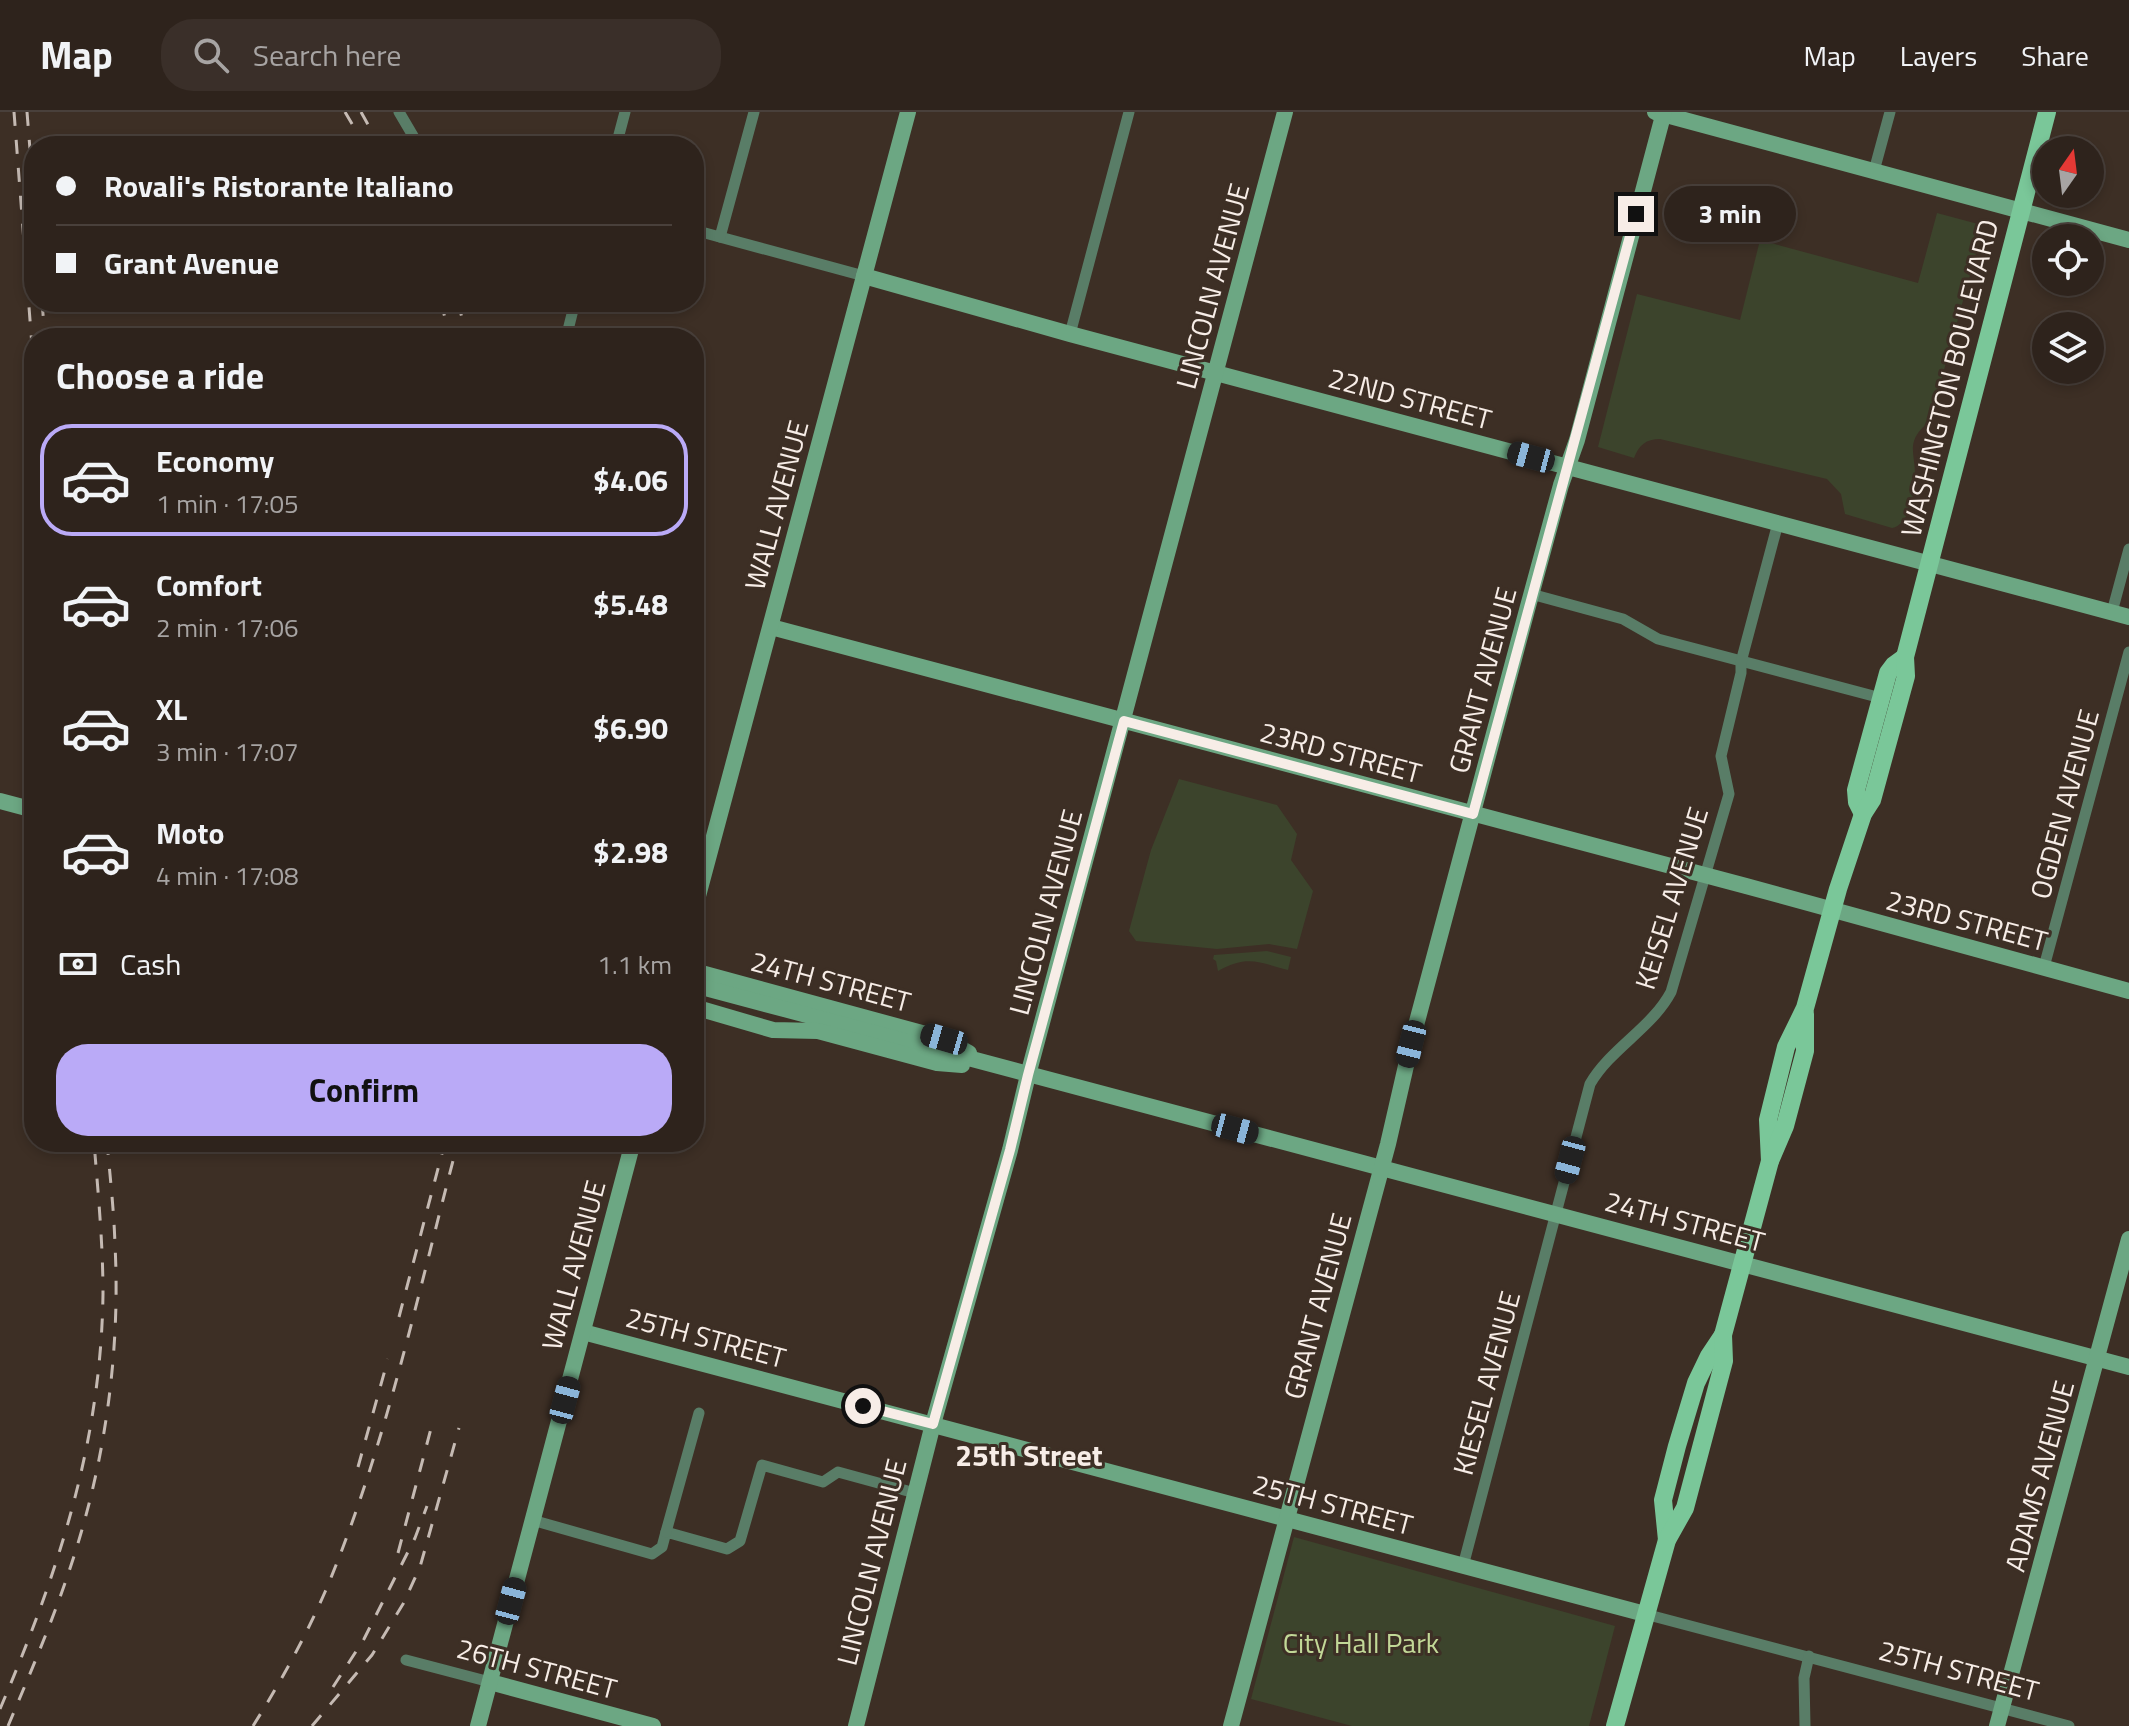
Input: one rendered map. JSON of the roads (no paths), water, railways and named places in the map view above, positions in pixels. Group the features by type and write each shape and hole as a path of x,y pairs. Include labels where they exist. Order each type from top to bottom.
{"main road":[{"name":"WASHINGTON BOULEVARD","path":"1615,1726 1667,1540 1685,1508 1724,1361 1723,1335 1770,1161 1768,1120 1786,1047 1805,1008 1863,814 1872,800 1889,740 1906,676 1905,657 2047,112"},
{"name":"WASHINGTON BOULEVARD","path":"1863,814 1856,790 1891,668 1905,657"}],"street":[{"path":"399,112 413,136"},
{"path":"619,136 625,112"},
{"path":"720,237 754,112"},
{"name":"WALL AVENUE","path":"704,874 908,112"},
{"path":"1070,334 1129,112"},
{"name":"LINCOLN AVENUE","path":"856,1726 933,1424 1010,1150 1285,112"},
{"path":"1874,171 1890,112"},
{"path":"1660,113 2129,240"},
{"name":"GRANT AVENUE","path":"1231,1726 1382,1167 1411,1044 1531,594 1577,440 1660,113"},
{"path":"704,233 864,276"},
{"name":"22ND STREET","path":"864,276 1070,334 2121,614"},
{"name":"KEISEL AVENUE","path":"1556,1214 1590,1084 1601,1065 1663,1008 1671,992 1729,794 1721,756 1741,662 1778,523"},
{"path":"2121,614 2129,549"},
{"path":"1531,594 1617,617 1658,639 1881,698"},
{"name":"23RD STREET","path":"771,627 2129,991"},
{"name":"OGDEN AVENUE","path":"2044,967 2129,652"},
{"path":"0,801 24,807"},
{"name":"24TH STREET","path":"704,974 944,1039 995,1067"},
{"name":"24TH STREET","path":"704,988 2129,1367"},
{"name":"24TH STREET","path":"704,1010 773,1030 818,1031 937,1063 995,1067"},
{"name":"WALL AVENUE","path":"478,1726 630,1152"},
{"name":"KIESEL AVENUE","path":"1463,1566 1556,1214"},
{"name":"ADAMS AVENUE","path":"1997,1726 2129,1239"},
{"name":"25TH STREET","path":"583,1332 2069,1726"},
{"path":"532,1520 652,1554 662,1547 699,1413"},
{"path":"666,1532 727,1549 734,1546 740,1541 762,1465 823,1482 838,1472 915,1493"},
{"path":"1805,1726 1804,1678 1809,1656"},
{"name":"26TH STREET","path":"406,1660 653,1726"}],"railway":[{"path":"14,112 24,242"},
{"path":"27,112 29,136"},
{"path":"345,112 359,136"},
{"path":"361,112 374,136"},
{"path":"29,312 31,328"},
{"path":"43,312 44,328"},
{"path":"444,312 448,328"},
{"path":"460,312 464,328"},
{"path":"0,1709 58,1557 85,1455 94,1403 103,1294 95,1152"},
{"path":"8,1726 74,1558 105,1426 116,1317 114,1219 108,1152"},
{"path":"399,1317 442,1152"},
{"path":"253,1726 309,1626 347,1537 383,1426 455,1152"},
{"path":"358,1467 388,1359"},
{"path":"398,1553 433,1421"},
{"path":"312,1726 372,1655 403,1604 420,1567 459,1428"},
{"path":"333,1687 364,1639 415,1538 427,1506"}],"district":[{"name":"25th Street","path":"1029,1455"}],"park label":[{"name":"City Hall Park","path":"1361,1642"}]}
